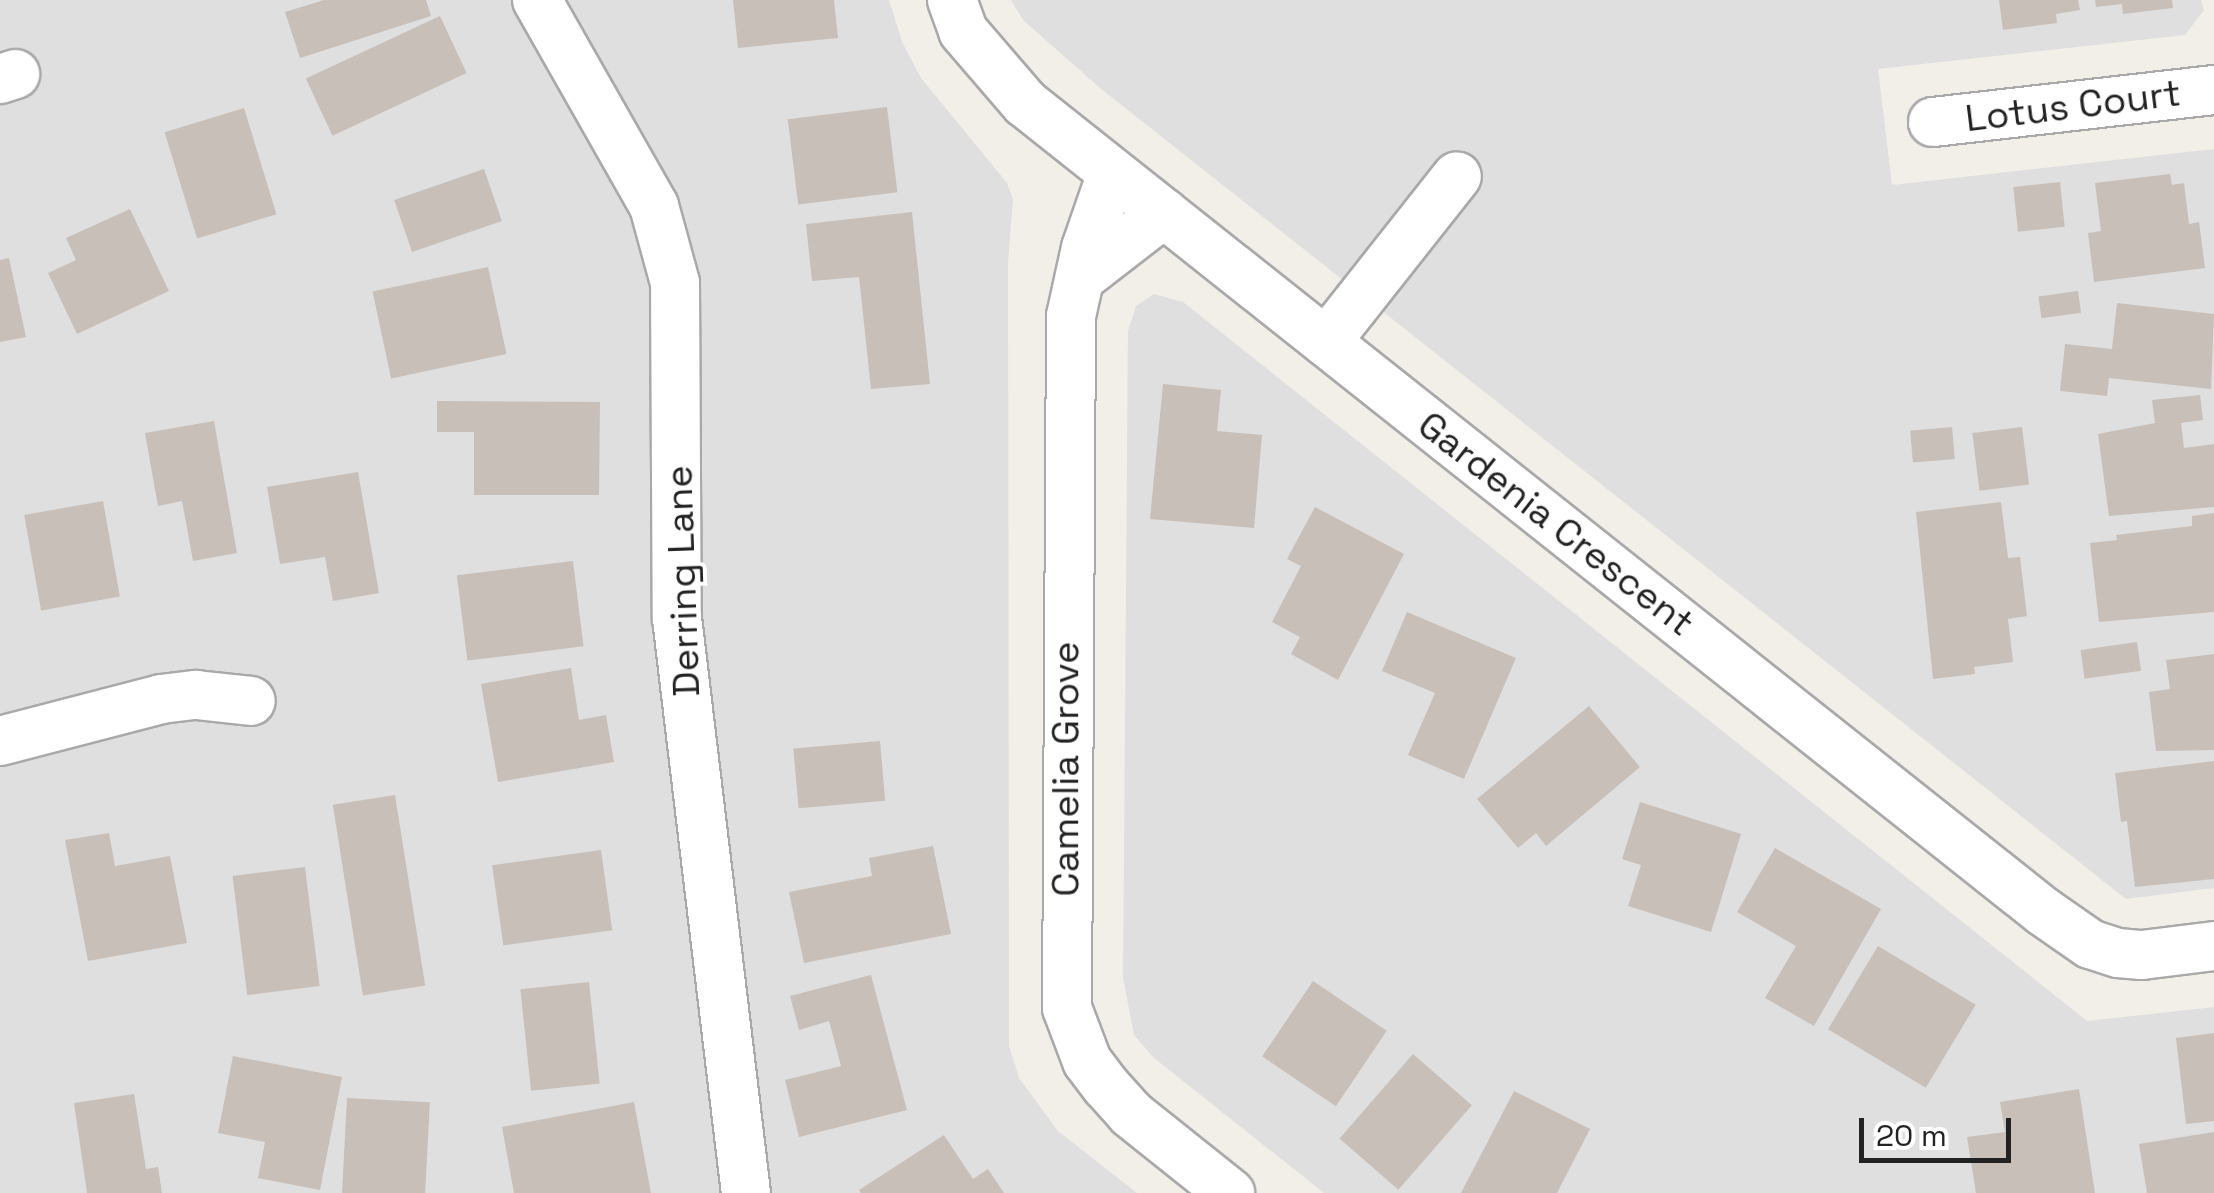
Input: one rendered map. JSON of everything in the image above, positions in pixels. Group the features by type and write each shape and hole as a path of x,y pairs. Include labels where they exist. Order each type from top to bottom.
{"street":[{"name":"Derring Lane","path":"537,0 654,206 675,282 678,618 746,1193"},
{"name":"Gardenia Crescent","path":"952,0 963,32 1025,103 2070,931 2090,944 2142,956 2214,946"},
{"name":"Lotus Court","path":"1933,122 2214,90"},
{"name":"Camelia Grove","path":"1112,173 1080,278 1070,341 1067,1008 1087,1061 1106,1086 1131,1114 1230,1193"},
{"path":"1326,342 1457,176"},
{"path":"1080,278 1164,213"},
{"path":"0,741 161,699 196,695 251,701"}],"shaded area":[{"path":"0,0 889,0 902,42 921,78 1007,183 1013,199 1008,264 1009,1046 1019,1078 1058,1131 1137,1193 0,1193"},
{"path":"1011,0 2201,0 2204,10 2185,35 1878,69 1892,185 2214,149 2214,888 2126,899 1100,88 1023,20"},
{"path":"1154,294 1183,302 2087,1021 2214,1007 2214,1193 1324,1193 1154,1058 1134,1035 1123,978 1128,331 1136,306"}],"building":[{"path":"324,0 426,0 431,16 300,58 285,12"},
{"path":"733,0 834,0 838,38 738,48"},
{"path":"1999,0 2078,0 2080,10 2056,14 2057,23 2003,30"},
{"path":"2095,0 2172,0 2173,8 2123,14 2122,4 2096,7"},
{"path":"440,16 467,73 332,136 306,79"},
{"path":"887,107 897,192 798,205 788,119"},
{"path":"244,108 276,214 197,238 165,132"},
{"path":"484,169 502,221 412,252 394,200"},
{"path":"2170,174 2172,185 2184,183 2189,224 2199,222 2205,268 2094,282 2088,233 2101,231 2095,183"},
{"path":"2060,182 2065,227 2018,232 2013,187"},
{"path":"130,209 169,291 77,334 48,273 76,260 66,238"},
{"path":"912,212 930,384 871,389 859,277 812,281 806,224"},
{"path":"9,258 26,337 0,342 0,260"},
{"path":"488,267 507,354 391,379 373,292"},
{"path":"2078,291 2081,313 2041,318 2038,297"},
{"path":"2117,303 2214,314 2211,389 2109,378 2107,396 2060,391 2065,344 2112,349"},
{"path":"1163,384 1221,390 1217,431 1262,435 1254,528 1150,519"},
{"path":"2200,395 2203,420 2181,423 2184,448 2214,444 2214,507 2109,516 2098,434 2155,423 2152,400"},
{"path":"437,401 600,402 599,495 474,495 474,432 437,432"},
{"path":"214,421 237,553 193,561 182,501 158,506 145,433"},
{"path":"1952,427 1955,459 1913,463 1910,431"},
{"path":"2022,427 2029,485 1979,491 1972,433"},
{"path":"358,472 379,593 333,601 325,557 280,564 267,487"},
{"path":"103,501 120,597 41,610 24,515"},
{"path":"2001,502 2008,558 2020,557 2027,616 2008,619 2013,662 1974,667 1975,674 1933,679 1916,512"},
{"path":"1315,507 1404,554 1338,680 1291,654 1300,637 1272,622 1301,566 1287,559"},
{"path":"2214,513 2214,612 2099,622 2090,543 2117,540 2116,535 2192,526 2192,516"},
{"path":"573,561 583,646 467,661 457,575"},
{"path":"1407,612 1516,658 1464,779 1408,755 1435,693 1382,671"},
{"path":"2137,642 2141,671 2085,679 2081,650"},
{"path":"2214,654 2214,750 2156,751 2149,692 2170,689 2166,660"},
{"path":"571,668 579,720 606,715 614,762 498,782 481,684"},
{"path":"1589,706 1640,767 1546,846 1536,833 1518,848 1477,799"},
{"path":"880,741 885,801 799,808 793,749"},
{"path":"2214,761 2214,879 2135,887 2127,821 2121,822 2115,773"},
{"path":"395,795 425,986 363,995 333,805"},
{"path":"1640,802 1741,834 1711,932 1628,906 1641,865 1622,859"},
{"path":"109,833 115,866 170,856 187,943 88,961 65,840"},
{"path":"933,846 951,934 804,963 789,892 872,876 869,858"},
{"path":"1775,848 1881,909 1814,1026 1765,998 1796,946 1737,912"},
{"path":"601,850 612,930 503,946 492,865"},
{"path":"305,867 320,986 247,995 233,876"},
{"path":"1878,946 1976,1005 1926,1088 1828,1029"},
{"path":"871,975 907,1110 799,1137 785,1080 841,1066 829,1021 799,1030 790,996"},
{"path":"1313,981 1387,1031 1336,1106 1262,1056"},
{"path":"589,982 600,1083 531,1091 520,989"},
{"path":"2214,1033 2214,1121 2186,1124 2176,1038"},
{"path":"1413,1054 1472,1105 1398,1190 1340,1139"},
{"path":"233,1056 342,1077 320,1190 258,1178 265,1142 218,1133"},
{"path":"2079,1089 2095,1193 1976,1193 1967,1137 2005,1132 2000,1102"},
{"path":"1514,1091 1590,1129 1557,1193 1461,1193"},
{"path":"134,1094 146,1169 158,1167 162,1193 87,1193 74,1103"},
{"path":"347,1098 430,1102 425,1193 342,1193"},
{"path":"634,1102 651,1193 514,1193 502,1127"},
{"path":"2214,1132 2214,1193 2147,1193 2139,1144"},
{"path":"944,1135 973,1179 988,1169 1004,1193 861,1193 859,1190"}]}
